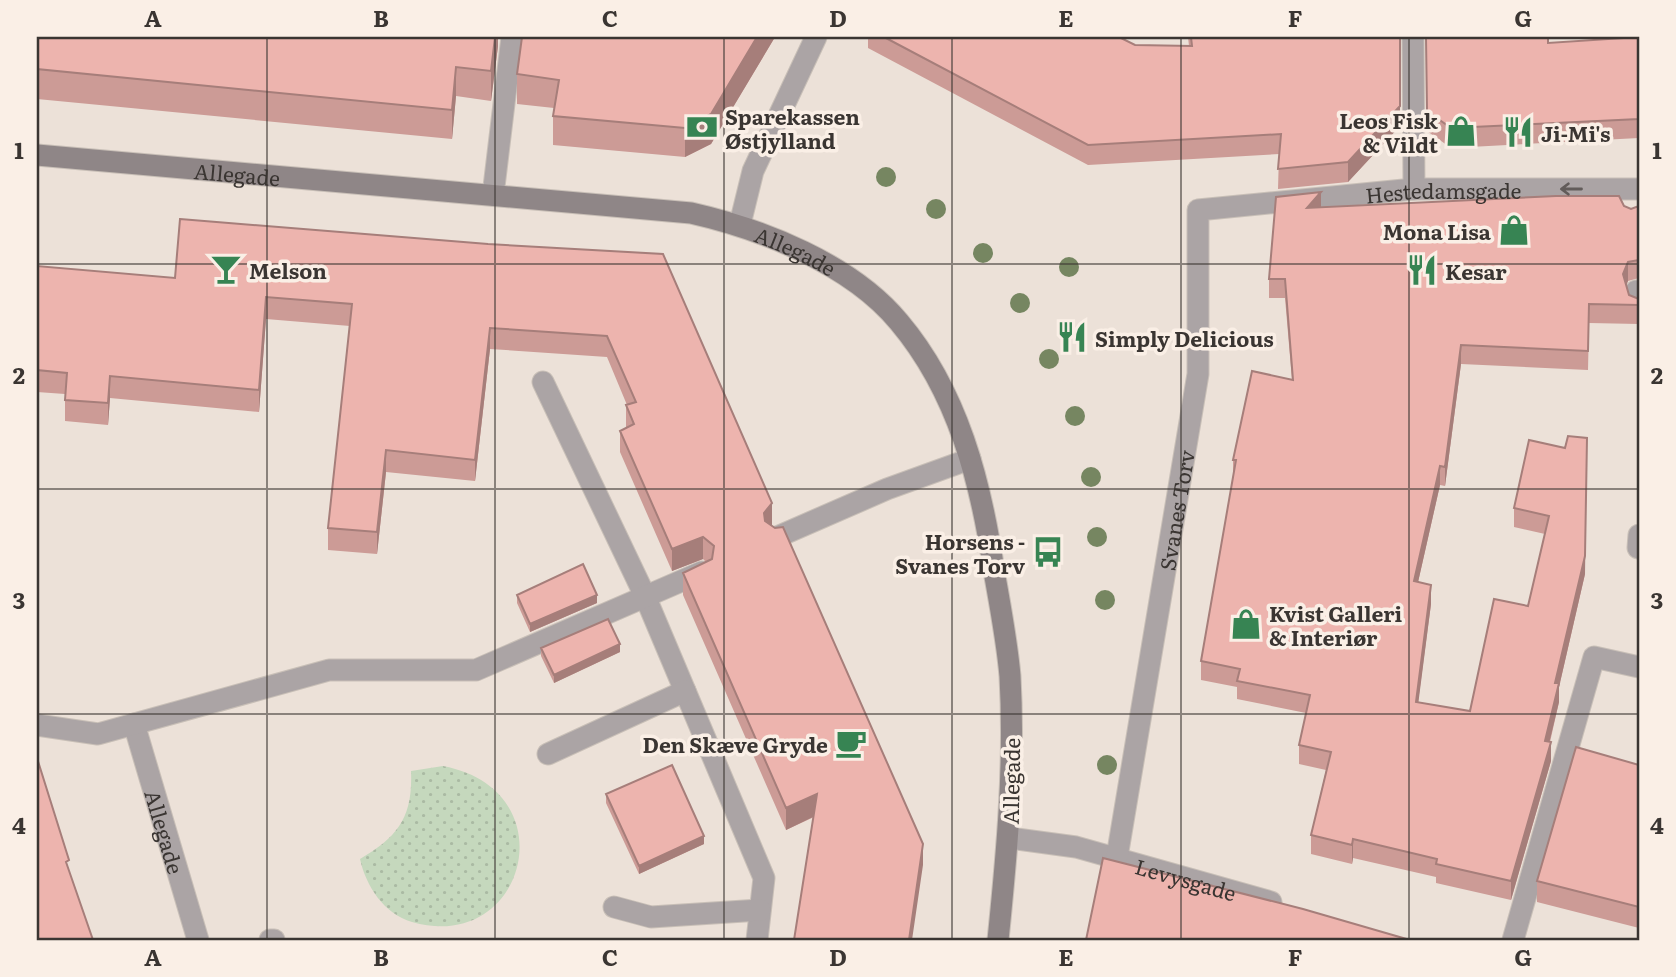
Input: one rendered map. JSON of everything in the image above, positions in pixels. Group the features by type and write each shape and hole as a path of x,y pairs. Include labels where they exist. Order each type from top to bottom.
{"street":[{"path":"493,195 512,37"},
{"path":"740,224 753,171 816,37"},
{"path":"1413,37 1414,189"},
{"name":"Allegade","path":"37,155 664,209 740,224 802,251 859,286 899,321 945,389 985,511 1010,673 1012,748 1009,838 998,940"},
{"name":"Hestedamsgade","path":"1247,206 1414,189 1637,189"},
{"path":"1632,215 1637,189"},
{"name":"Svanes Torv","path":"1117,857 1198,374 1198,210 1247,206"},
{"path":"543,382 645,596 764,878 757,940"},
{"path":"777,537 887,489 970,459"},
{"path":"37,724 98,734 328,670 476,670 702,572"},
{"path":"1513,940 1594,657 1639,667"},
{"path":"548,754 685,691"},
{"name":"Allegade","path":"134,724 198,940"},
{"name":"Levysgade","path":"1009,838 1076,847 1117,857 1296,909"},
{"path":"614,907 651,918 760,910"}],"green space":[{"path":"443,766 483,781 507,805 519,835 518,865 505,893 483,915 451,926 412,922 393,913 372,889 360,859 384,842 400,824 409,801 411,771"}],"building":[{"path":"37,37 495,37 491,71 456,67 452,110 37,69"},
{"path":"522,37 757,37 711,114 685,128 553,116 559,80 517,74"},
{"path":"884,37 1119,37 1135,45 1192,46 1191,37 1400,37 1400,106 1348,162 1278,169 1281,134 1088,145"},
{"path":"1426,37 1548,37 1548,43 1639,37 1639,119 1451,128 1427,111"},
{"path":"1321,192 1307,208 1556,196 1619,196 1624,206 1631,209 1639,206 1639,260 1628,262 1623,274 1629,295 1639,299 1639,305 1589,304 1588,351 1461,345 1445,467 1440,466 1414,581 1431,585 1416,702 1470,711 1494,599 1528,606 1549,516 1514,508 1529,440 1565,448 1568,436 1587,438 1585,556 1555,683 1559,683 1545,741 1551,742 1511,881 1436,864 1437,859 1353,839 1352,845 1311,835 1331,752 1299,745 1310,695 1237,681 1240,669 1201,661 1236,460 1233,460 1252,371 1293,380 1285,279 1269,279 1276,197"},
{"path":"180,219 488,244 663,254 772,503 764,513 765,521 775,528 783,527 923,844 909,940 794,940 817,794 786,808 683,573 712,559 714,546 703,537 672,549 620,431 634,424 626,405 636,402 607,336 490,328 475,460 386,450 377,532 328,528 352,304 266,297 259,390 110,376 108,403 65,400 67,373 37,370 37,266 175,278"},
{"path":"583,564 597,595 530,624 517,595"},
{"path":"608,619 620,644 554,675 541,648"},
{"path":"1576,747 1639,765 1639,907 1537,881"},
{"path":"37,758 69,860 66,862 93,940 37,940"},
{"path":"672,765 704,836 639,866 606,794"},
{"path":"1103,858 1303,909 1410,940 1086,940"}],"place":[{"name":"Sparekassen Østjylland","path":"702,127"},
{"name":"Leos Fisk & Vildt","path":"1461,131"},
{"name":"Ji-Mi's","path":"1518,132"},
{"name":"Mona Lisa","path":"1514,230"},
{"name":"Melson","path":"226,269"},
{"name":"Kesar","path":"1422,270"},
{"name":"Simply Delicious","path":"1072,337"},
{"name":"Horsens - Svanes Torv","path":"1048,552"},
{"name":"Kvist Galleri & Interiør","path":"1246,624"},
{"name":"Den Skæve Gryde","path":"851,743"}]}
